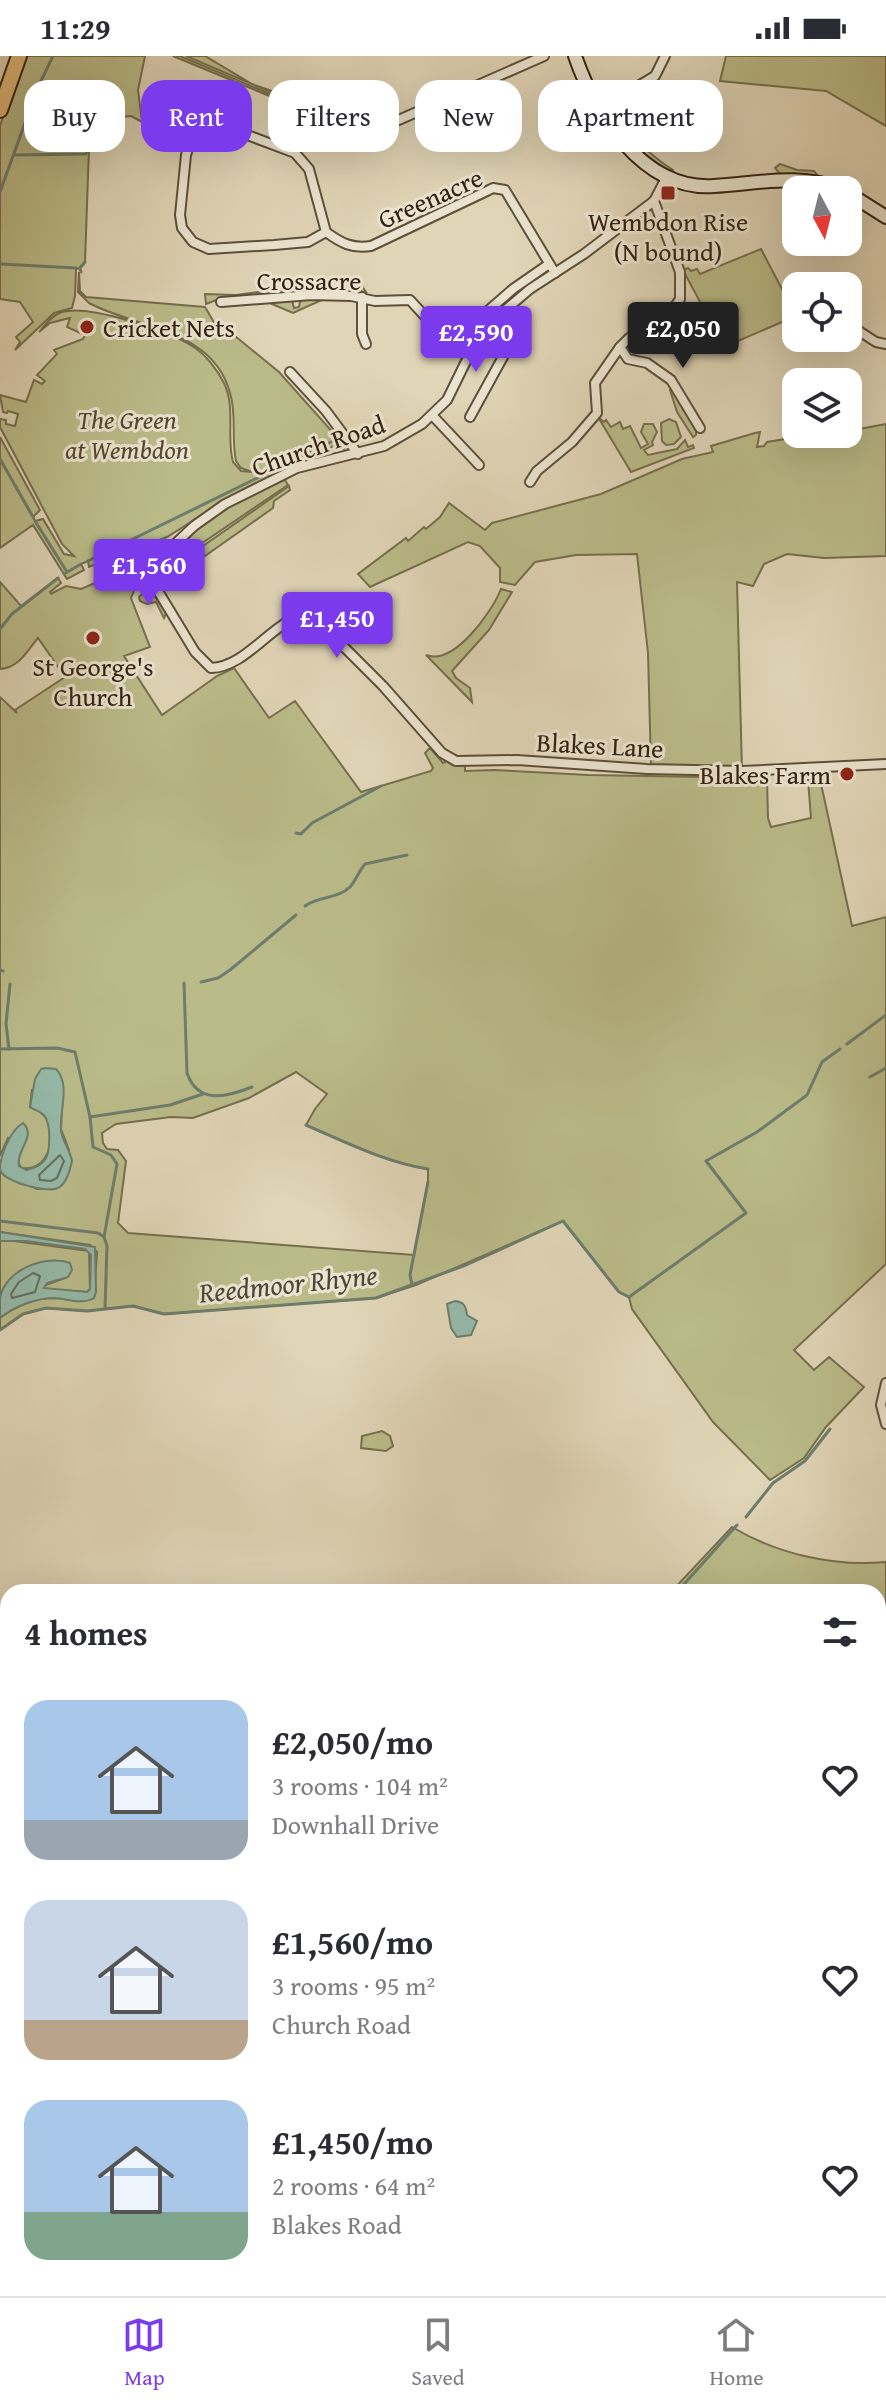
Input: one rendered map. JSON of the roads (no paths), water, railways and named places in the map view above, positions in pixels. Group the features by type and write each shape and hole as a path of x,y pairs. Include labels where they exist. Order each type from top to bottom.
{"main road":[{"path":"0,110 19,56"},
{"path":"575,56 586,80"},
{"path":"636,152 667,176 697,186 782,182"},
{"path":"862,202 886,217"}],"street":[{"path":"399,120 544,56"},
{"path":"648,80 655,76 665,56"},
{"path":"221,125 295,153 309,169 326,232 312,241 274,245 214,249 193,242 182,228 180,215 186,155 191,140 204,129 221,125"},
{"name":"Church Road","path":"456,761 442,753 374,676 311,614 296,617 227,665 216,669 207,667 155,586 154,576 177,542 210,514 251,489 297,468 358,454 396,441 432,415 456,387 469,354 484,332 519,298 654,201 667,176"},
{"name":"Greenacre","path":"326,232 344,244 371,246 472,197 499,188 505,190 555,273"},
{"path":"530,482 537,471 572,442 597,413 595,383 620,347 629,338 669,315 680,299 680,272 654,201"},
{"path":"460,335 513,289 549,264"},
{"name":"Crossacre","path":"221,302 288,296 410,300 456,350 469,354"},
{"path":"362,297 362,334 366,344"},
{"path":"470,417 504,355 500,345 484,332"},
{"path":"862,333 886,344"},
{"path":"350,335 362,334"},
{"path":"620,347 628,359 647,363 671,380 700,428"},
{"path":"290,372 326,411 358,454"},
{"path":"432,415 479,465"},
{"name":"Blakes Lane","path":"456,761 517,760 632,769 742,771 886,764"},
{"path":"886,1383 881,1405 886,1424"}],"water":[{"path":"45,1068 56,1069 63,1082 61,1131 72,1161 64,1183 52,1189 17,1182 0,1170 7,1143 23,1123 28,1133 19,1166 26,1170 34,1168 47,1156 47,1120 30,1107 35,1079"},
{"path":"0,1232 95,1247 94,1298 80,1301 40,1299 19,1306 0,1318 3,1288 18,1272 38,1263 70,1263 72,1270 68,1277 47,1283 44,1288 87,1292 90,1289 91,1255 85,1249 26,1241 0,1241"},
{"path":"455,1301 462,1303 467,1315 477,1321 471,1335 457,1337 451,1328 447,1304"}],"waterway":[{"path":"0,192 38,87 53,56"},
{"path":"15,155 86,152"},
{"path":"81,272 80,268 85,262"},
{"path":"0,264 76,268"},
{"path":"88,561 339,438"},
{"path":"0,459 33,517"},
{"path":"35,521 67,572"},
{"path":"64,574 81,564"},
{"path":"0,629 12,614 58,578"},
{"path":"296,833 301,834 312,823 381,786"},
{"path":"305,906 345,891 365,864 407,855"},
{"path":"201,982 218,978 230,970 296,915"},
{"path":"184,983 187,1073 192,1083 198,1090 214,1096 233,1094 252,1087"},
{"path":"9,1049 6,1024 10,984"},
{"name":"Reedmoor Rhyne","path":"847,1044 886,1015"},
{"path":"0,1049 57,1048 75,1052 90,1117 93,1147 111,1155 117,1164 104,1237"},
{"name":"Reedmoor Rhyne","path":"0,1330 23,1314 46,1308 87,1311 133,1306 164,1314 376,1298 466,1265 563,1221 619,1292 629,1297 746,1213 706,1161 757,1132 807,1095 822,1062 840,1049"},
{"path":"870,1077 886,1068"},
{"path":"90,1117 170,1105 203,1094"},
{"path":"306,1125 350,1145 428,1169"},
{"path":"412,1284 410,1275 428,1182"},
{"path":"0,1221 98,1233 104,1237 107,1246 105,1308"},
{"path":"746,1517 773,1483 805,1461 830,1429"},
{"path":"684,1584 737,1525"}],"place":[{"name":"Wembdon Rise (N bound)","path":"668,193"},
{"name":"Cricket Nets","path":"87,327"},
{"name":"St George's Church","path":"93,638"},
{"name":"Blakes Farm","path":"847,774"}],"park label":[{"name":"The Green at Wembdon","path":"127,434"}]}
